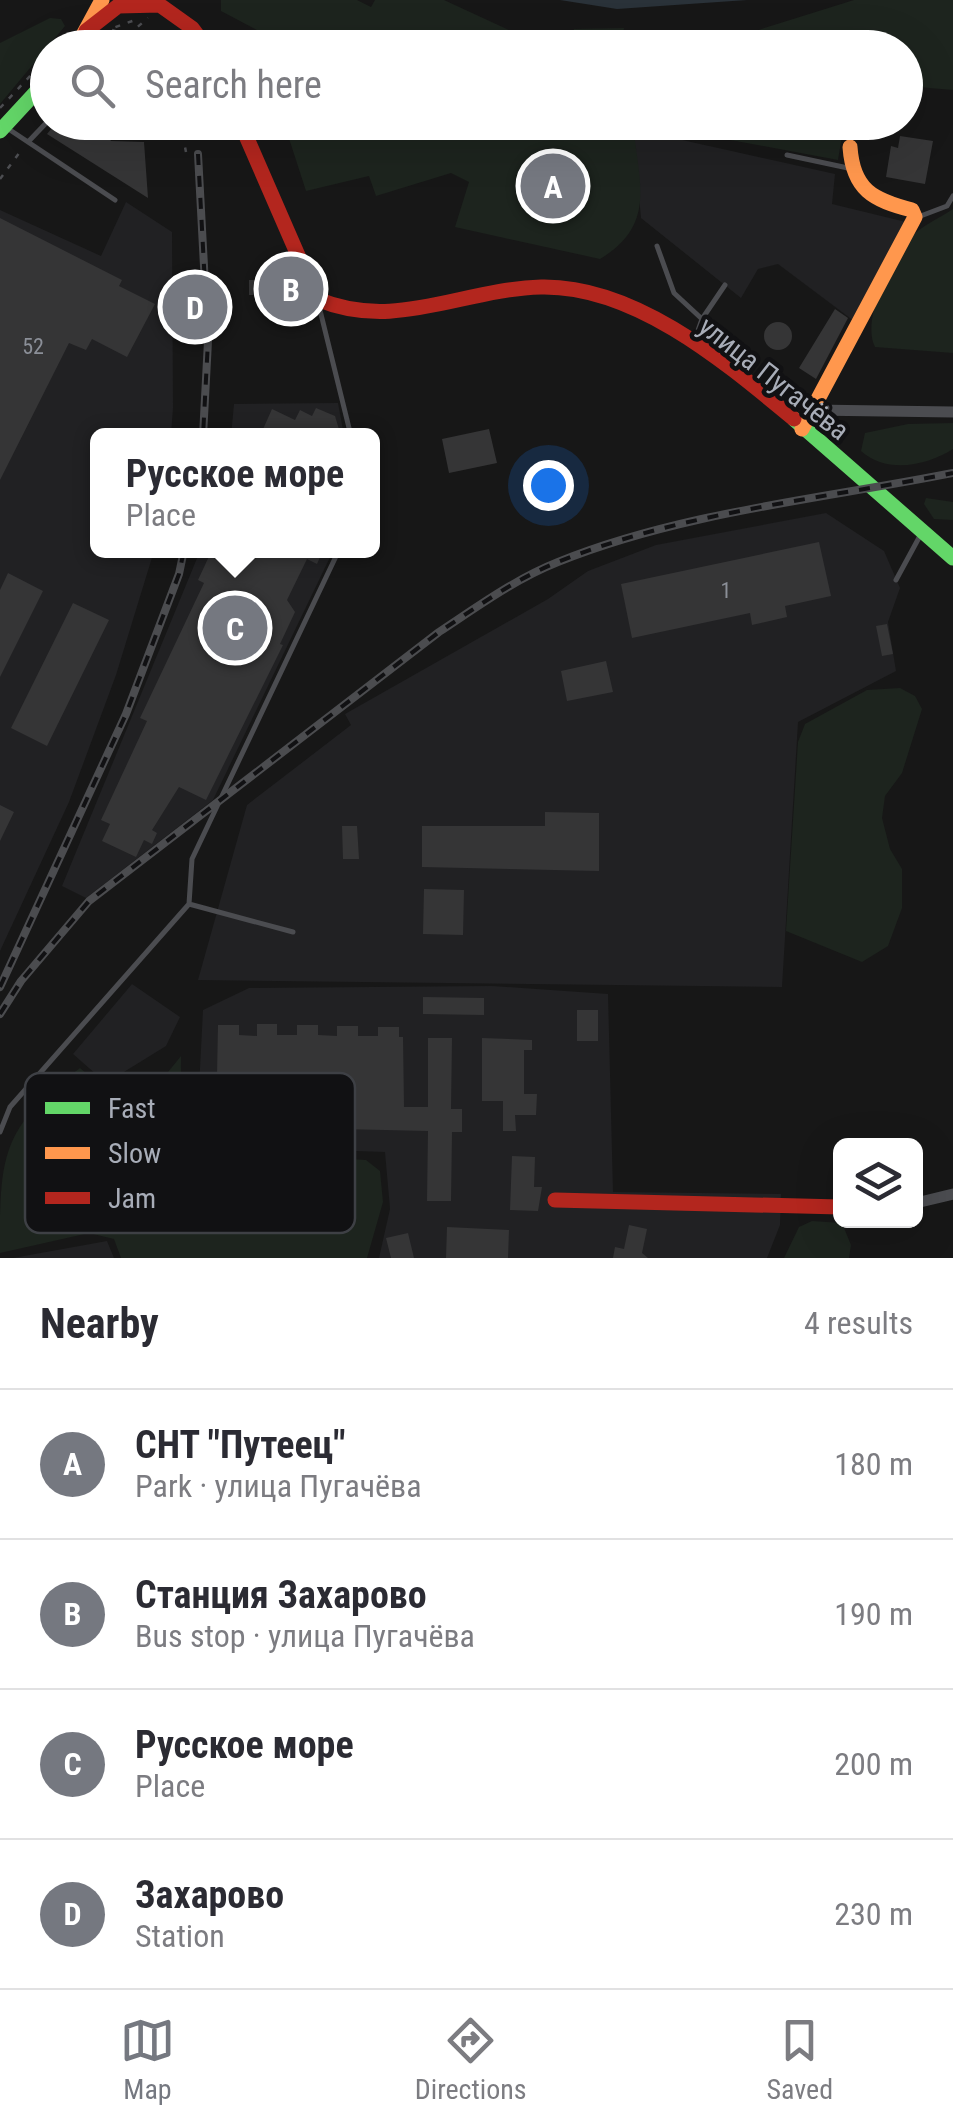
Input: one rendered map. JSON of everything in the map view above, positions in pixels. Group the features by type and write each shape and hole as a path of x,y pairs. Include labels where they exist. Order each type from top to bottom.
{"street":[{"path":"87,30 102,0"},
{"path":"87,30 118,6 156,3 194,30"},
{"path":"2,128 30,98"},
{"path":"246,140 317,299"},
{"path":"802,428 916,218 912,210 870,199 851,170 850,147"},
{"name":"улица Пугачёва","path":"317,299 338,312 358,316 394,314 511,288 575,289 618,303 694,345 802,428 953,558"},
{"path":"813,410 953,412"},
{"path":"923,1201 953,1194"},
{"path":"555,1200 833,1207"}],"lane":[{"path":"2,128 114,200"},
{"path":"788,156 851,170"},
{"path":"916,218 947,206 953,196"},
{"path":"657,246 674,293 702,319"},
{"path":"694,345 702,319 725,286"},
{"path":"317,299 349,428"},
{"path":"896,580 923,531"},
{"path":"40,1073 189,904 192,859 335,558"},
{"path":"189,904 292,932"},
{"path":"0,1132 10,1107 25,1090"}],"path":[{"path":"110,29 153,14 135,30"},
{"path":"0,108 30,76"},
{"path":"184,140 186,152"},
{"path":"0,179 28,142"}],"shaded area":[{"path":"221,0 357,0 371,7 375,0 444,0 509,30 257,30 221,11"},
{"path":"560,0 747,0 617,9"},
{"path":"854,0 953,0 953,90 923,87 923,30 758,30"},
{"path":"50,18 61,19 65,26 62,30 30,30 30,68 0,104 0,43"},
{"path":"624,28 624,30 574,29"},
{"path":"290,140 635,140 640,200 630,231 600,259 455,227 469,182 451,173 376,196 369,176 306,191"},
{"path":"634,140 682,140 835,174 832,204 906,222 854,321 778,264 758,269 741,298 641,218"},
{"path":"730,140 841,140 838,160"},
{"path":"126,202 172,232 172,428 90,428 90,558 152,558 116,675 69,802 0,951 0,210 101,256"},
{"path":"953,209 953,353 875,347 875,305 895,258 916,232"},
{"path":"338,403 343,428 232,428 234,404"},
{"path":"953,423 953,449 931,460 894,465 861,451 865,433 908,424"},
{"path":"926,498 953,502 953,520 934,519 924,504"},
{"path":"826,513 884,551 900,588 888,622 896,671 798,722 782,987 198,980 247,805 351,725 345,714 548,599 588,571 656,545"},
{"path":"197,558 330,558 213,800 86,898 62,886"},
{"path":"900,688 915,696 922,709 902,773 885,796 882,818 890,849 902,869 902,908 888,946 862,962 786,931 798,742 805,724 867,690"},
{"path":"132,984 180,1017 166,1046 122,1073 95,1073 73,1054"},
{"path":"492,986 608,994 613,1192 781,1194 780,1225 767,1258 379,1258 390,1209 385,1152 355,1151 355,1073 200,1073 203,1010 249,988"},
{"path":"181,1056 181,1073 167,1073"},
{"path":"25,1121 25,1233 89,1233 0,1253 4,1168"},
{"path":"355,1159 366,1160 380,1171 383,1202 367,1258 121,1258 114,1239 89,1233 355,1233"},
{"path":"812,1221 833,1222 833,1228 844,1228 851,1245 849,1258 784,1258 799,1227"},
{"path":"107,1241 114,1258 13,1258"}],"building":[{"path":"56,140 144,142 148,198"},
{"path":"899,140 933,141 925,184 886,177 891,146 898,148"},
{"path":"0,218 122,280 119,286 155,304 127,357 92,339 86,350 69,343 0,480"},
{"path":"249,280 265,280 265,295 249,295"},
{"path":"835,309 848,318 816,379 799,368"},
{"path":"778,322 788,326 792,336 788,346 778,350 768,346 764,336 768,326"},
{"path":"316,408 335,416 339,428 264,428 272,409 295,420 300,410 312,416"},
{"path":"489,429 497,463 449,473 442,439"},
{"path":"819,542 831,596 785,606 787,617 752,625 750,613 632,638 621,584"},
{"path":"208,558 320,558 317,564 307,559 287,600 295,612 280,644 283,645 206,800 179,787 152,830 157,833 152,844 144,840 136,857 102,841 110,824 101,820 147,721 140,718 204,583 198,580"},
{"path":"8,573 43,591 0,677 0,590"},
{"path":"73,603 109,620 47,746 11,728"},
{"path":"887,624 893,654 882,656 876,626"},
{"path":"606,661 613,692 567,701 561,671"},
{"path":"0,805 14,812 0,841"},
{"path":"545,812 599,813 599,871 422,867 422,826 545,826"},
{"path":"342,826 357,826 359,859 343,859"},
{"path":"424,889 464,890 463,935 423,934"},
{"path":"423,997 484,998 484,1015 423,1014"},
{"path":"577,1010 598,1010 598,1041 577,1041"},
{"path":"257,1024 277,1024 277,1035 297,1035 297,1025 318,1025 318,1035 337,1036 337,1026 358,1026 358,1036 378,1036 378,1027 399,1027 399,1037 403,1037 404,1107 428,1107 428,1038 452,1038 451,1109 462,1109 462,1132 452,1132 451,1201 427,1201 428,1131 355,1129 355,1073 217,1073 218,1025 239,1025 239,1035 257,1036"},
{"path":"482,1038 532,1040 532,1050 524,1050 524,1094 537,1094 536,1115 515,1115 516,1131 503,1131 503,1101 482,1101"},
{"path":"512,1156 535,1157 534,1187 542,1187 538,1211 510,1210"},
{"path":"629,1225 647,1229 642,1253 648,1258 613,1258 615,1247 624,1249"},
{"path":"447,1227 509,1230 508,1258 446,1258"},
{"path":"408,1233 414,1258 391,1258 386,1238"}],"railway":[{"path":"198,154 208,341 203,428"},
{"path":"0,1014 21,981 89,901 439,632 511,585 558,562 654,531 753,508 953,473"},
{"path":"0,987 126,714 182,558"}],"traffic: fast":[{"path":"0,131 30,98"},
{"path":"794,419 953,558"}],"traffic: slow":[{"path":"86,30 102,0"},
{"path":"802,429 915,217 912,210 868,191 855,174 850,147"}],"traffic: jam":[{"path":"154,1 194,30"},
{"path":"87,30 118,6 160,5"},
{"path":"248,140 317,299 374,311 429,306 512,289 576,290 610,299 677,331 794,419"},
{"path":"555,1200 833,1207"}],"place":[{"name":"СНТ \"Путеец\"","path":"553,186"},
{"name":"Станция Захарово","path":"291,289"},
{"name":"Захарово","path":"195,307"},
{"name":"Русское море","path":"235,628"}]}
